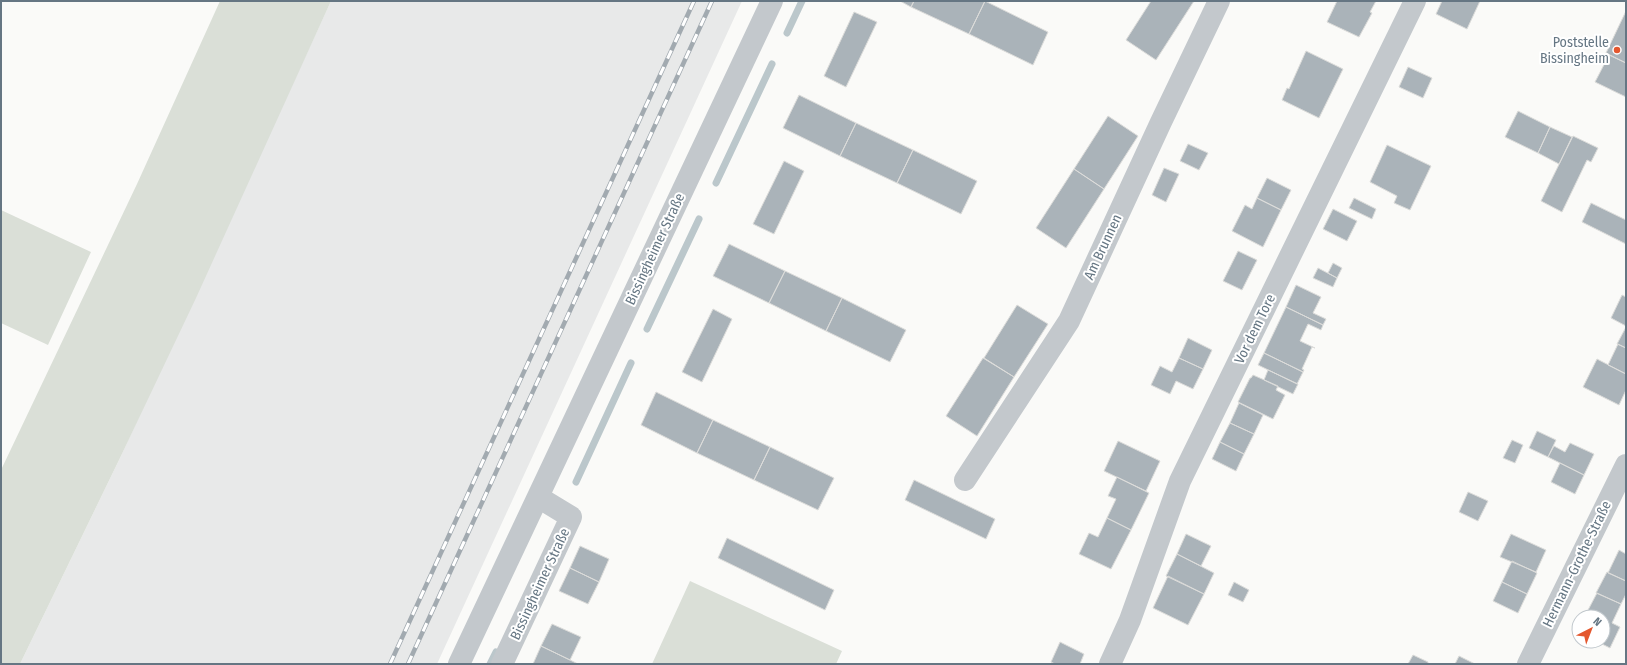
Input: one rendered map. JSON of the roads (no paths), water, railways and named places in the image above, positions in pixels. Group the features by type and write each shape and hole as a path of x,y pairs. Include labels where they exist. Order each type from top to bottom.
{"street":[{"name":"Bissingheimer Straße","path":"459,664 772,1"},
{"name":"Am Brunnen","path":"965,480 1069,321 1219,1"},
{"name":"Vor dem Tore","path":"1110,664 1130,620 1180,481 1416,1"},
{"name":"Hermann-Grothe-Straße","path":"1528,664 1626,465"},
{"name":"Bissingheimer Straße","path":"502,664 571,517 538,497"}],"waterway":[{"path":"787,33 802,1"},
{"path":"716,183 772,64"},
{"path":"647,329 699,219"},
{"path":"576,482 631,363"},
{"path":"490,664 496,652"}],"railway":[{"path":"390,664 694,1"},
{"path":"408,664 712,1"}],"place":[{"name":"Poststelle Bissingheim","path":"1617,50"}]}
